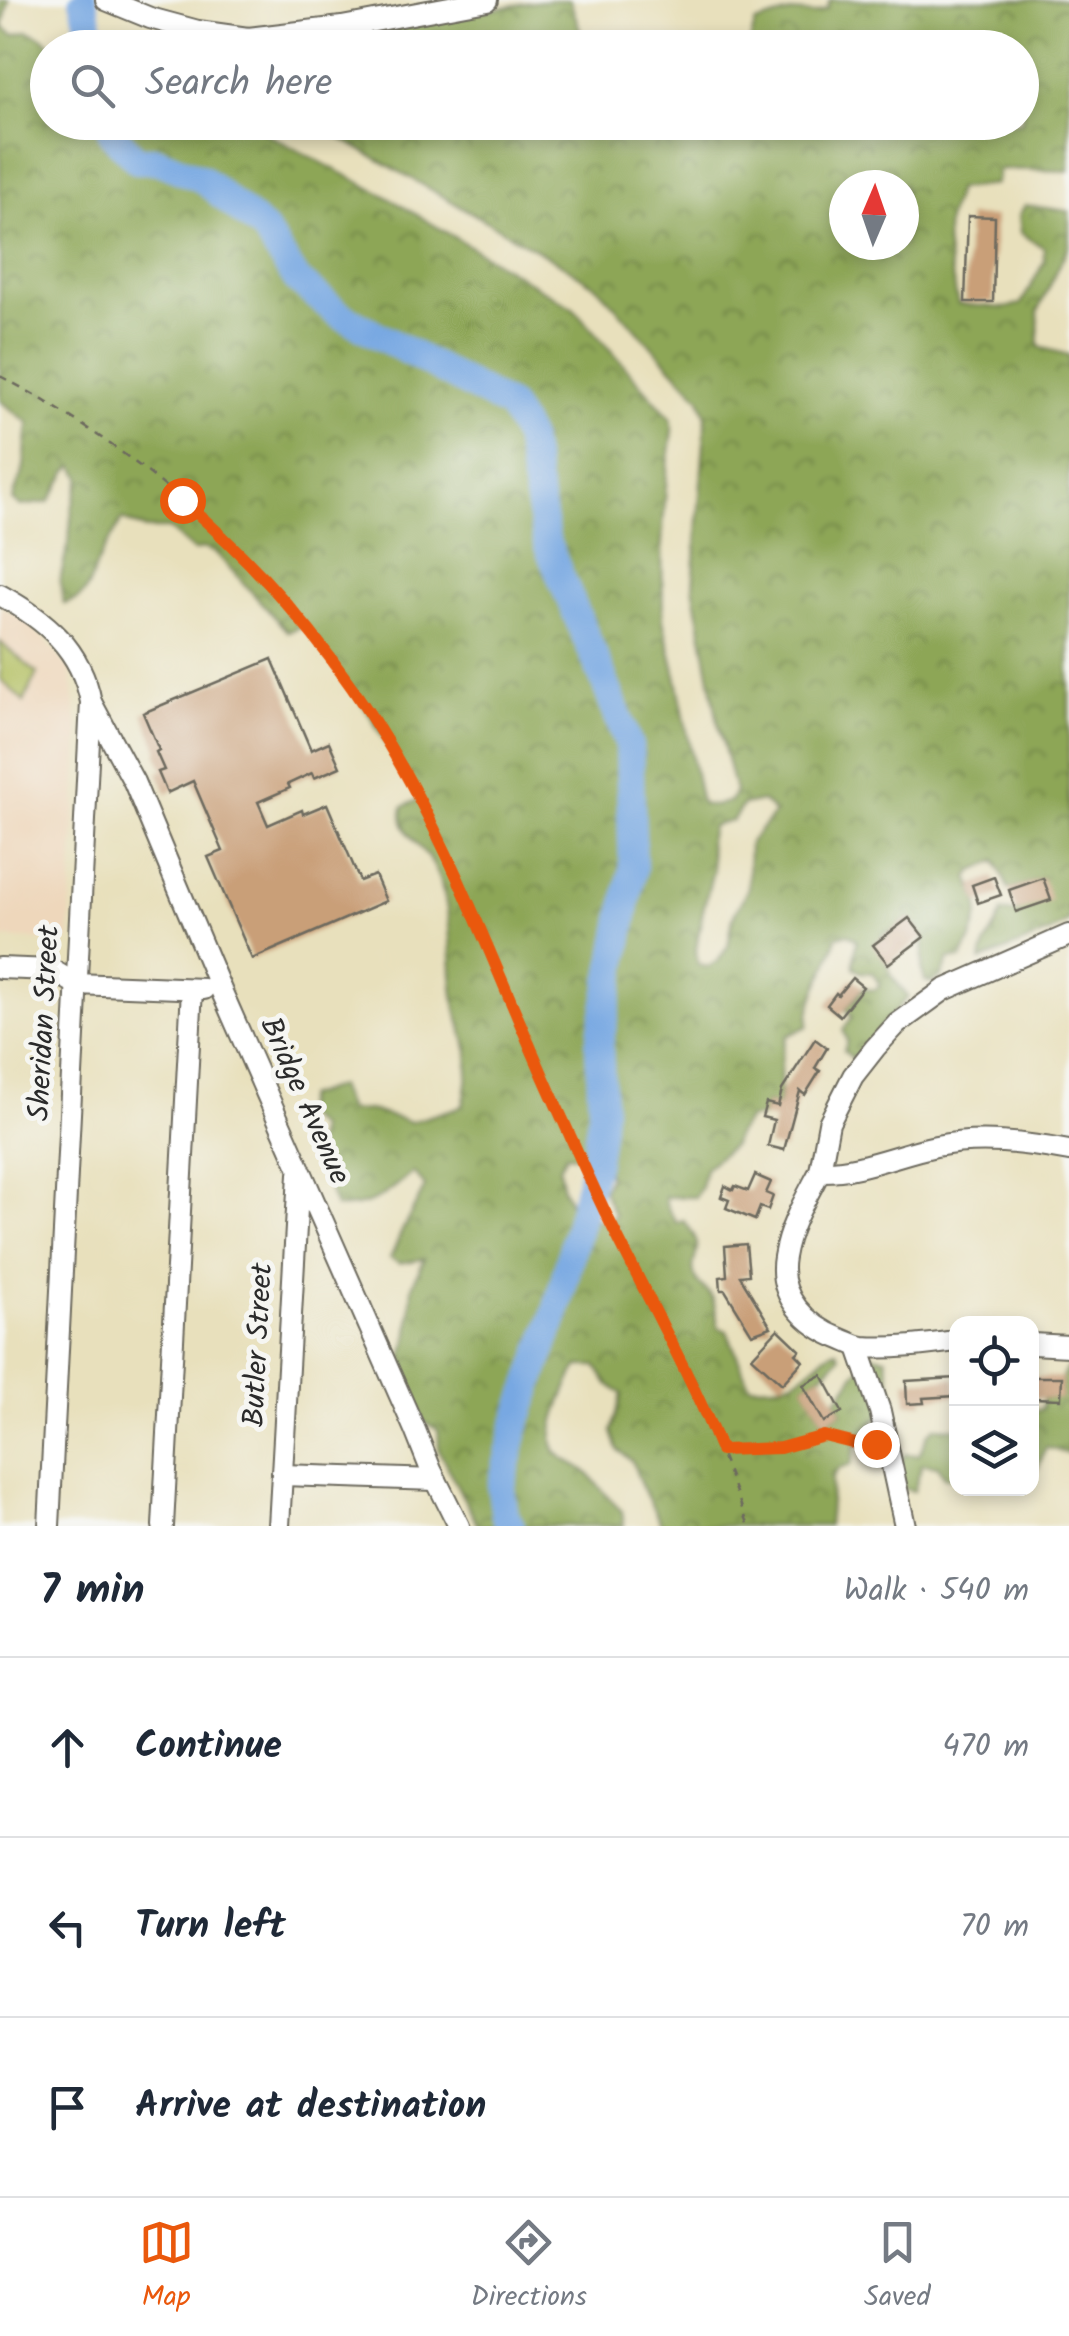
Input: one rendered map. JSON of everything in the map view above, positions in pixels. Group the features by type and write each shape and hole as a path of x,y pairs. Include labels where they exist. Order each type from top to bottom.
{"street":[{"path":"106,0 194,30"},
{"path":"320,30 487,0"},
{"name":"Bridge Avenue","path":"0,596 48,626 70,651 88,685 91,702 134,782 221,990 459,1526"},
{"name":"Sheridan Street","path":"49,1526 91,702"},
{"path":"949,1342 858,1346 826,1333 796,1309 784,1278 784,1259 797,1215 820,1171 829,1123 854,1075 897,1024 944,990 1069,935"},
{"path":"0,968 52,970 76,984 221,990"},
{"path":"163,1526 192,989"},
{"path":"820,1171 842,1172 938,1146 992,1141 1069,1151"},
{"name":"Butler Street","path":"279,1526 300,1167"},
{"path":"1039,1344 1069,1346"},
{"path":"858,1346 880,1411 905,1526"},
{"path":"282,1475 436,1480"}],"path":[{"path":"0,376 98,436 195,511 258,572 326,652 376,724 419,800 609,1219 678,1353 749,1526"},
{"path":"721,1450 780,1448 824,1436 860,1445 887,1443"}],"shaded area":[{"path":"0,607 25,619 70,668 79,736 69,941 0,938"}],"green space":[{"path":"0,0 9,0 3,27 13,35 30,32 30,140 278,140 384,195 573,308 671,418 662,542 663,620 701,804 714,806 730,801 735,791 718,723 693,586 706,416 700,398 597,287 344,140 1039,140 1039,30 753,30 755,23 793,12 813,14 827,9 830,0 1069,0 1069,171 999,169 995,184 957,189 948,217 946,241 958,304 1005,308 1021,304 1044,262 1044,248 1021,233 1019,215 1025,205 1069,211 1069,245 1038,311 1039,347 1069,355 1069,921 981,961 1002,912 1016,912 1043,878 1009,890 996,861 973,871 968,877 978,902 976,924 961,959 949,959 942,976 932,983 925,981 924,937 909,918 874,944 908,997 853,1059 844,1051 847,1041 843,1030 852,1017 846,1009 864,988 874,990 880,986 873,973 854,967 856,939 848,934 837,936 812,1003 808,1026 787,1036 778,1106 766,1103 762,1117 748,1119 733,1145 705,1168 695,1197 665,1197 676,1223 684,1221 692,1232 697,1248 693,1271 712,1297 719,1328 727,1331 749,1385 778,1385 793,1380 837,1350 840,1357 822,1375 804,1385 824,1422 842,1412 836,1401 871,1355 886,1357 893,1397 865,1431 851,1465 838,1469 832,1478 828,1526 662,1526 632,1461 618,1450 612,1432 622,1394 608,1384 596,1366 579,1366 556,1418 554,1447 563,1458 585,1471 622,1511 624,1526 478,1526 439,1451 438,1430 423,1421 400,1367 409,1333 412,1286 424,1259 399,1263 390,1258 425,1186 413,1172 369,1203 335,1207 316,1149 318,1128 302,1114 306,1097 338,1086 348,1111 369,1110 410,1122 463,1106 468,1053 453,990 445,899 433,865 407,831 402,816 403,807 419,799 366,709 304,625 288,632 216,553 203,548 194,551 169,529 144,529 122,519 87,588 64,604 60,581 81,477 74,465 49,502 21,506 13,500 24,469 29,423 0,401","holes":["763,801 775,813 749,843 748,888 733,917 728,946 718,961 708,967 698,965 696,950 713,870 709,842 712,826 732,821 743,805","566,1154 602,1160 609,1177 603,1190 615,1216 602,1222 572,1207 559,1168"]},
{"path":"570,0 580,30 387,30 525,3"},
{"path":"0,642 37,673 24,702 0,679"},
{"path":"1069,1369 1069,1454 1046,1447 1039,1465 1039,1410 1043,1398 1061,1398 1062,1377"},
{"path":"936,1427 949,1428 949,1477 944,1477 938,1466 922,1464 914,1491 904,1489 898,1465 905,1454 919,1455 928,1434"}],"building":[{"path":"968,216 995,217 993,302 965,302"},
{"path":"272,659 311,750 329,742 340,767 314,778 312,773 258,802 268,825 327,804 360,881 375,875 386,901 252,959 208,857 223,851 193,781 167,793 158,772 164,770 156,752 159,750 143,713"},
{"path":"994,877 1001,895 978,903 972,885"},
{"path":"1043,878 1051,900 1016,912 1009,890"},
{"path":"909,918 924,937 888,964 873,945"},
{"path":"852,978 863,987 840,1016 827,1005"},
{"path":"815,1039 827,1048 815,1068 820,1071 805,1095 800,1091 784,1150 768,1146 774,1120 762,1117 766,1103 778,1106 782,1090"},
{"path":"755,1175 771,1182 766,1193 773,1196 768,1210 760,1207 755,1220 726,1208 729,1200 721,1197 725,1186 748,1191"},
{"path":"746,1244 749,1275 740,1276 771,1327 752,1334 725,1290 721,1290 720,1277 727,1276 725,1246"},
{"path":"778,1329 800,1350 796,1354 803,1361 782,1384 752,1357"},
{"path":"822,1375 842,1412 824,1422 803,1385"},
{"path":"1039,1377 1062,1377 1061,1399 1039,1398"},
{"path":"949,1378 949,1396 923,1398 924,1403 907,1404 906,1381"}],"waterway":[{"path":"83,0 90,30"},
{"path":"118,140 137,160 156,160 202,179 264,230 297,280 339,314 510,407 527,437 547,544 629,745 633,868 599,1045 602,1109 595,1161 556,1312 516,1425 501,1489 505,1516 511,1526"}],"route":[{"path":"182,500 246,560 304,625 385,739 442,847 609,1219 678,1353 721,1450 780,1448 824,1436 860,1445 876,1444"}]}
